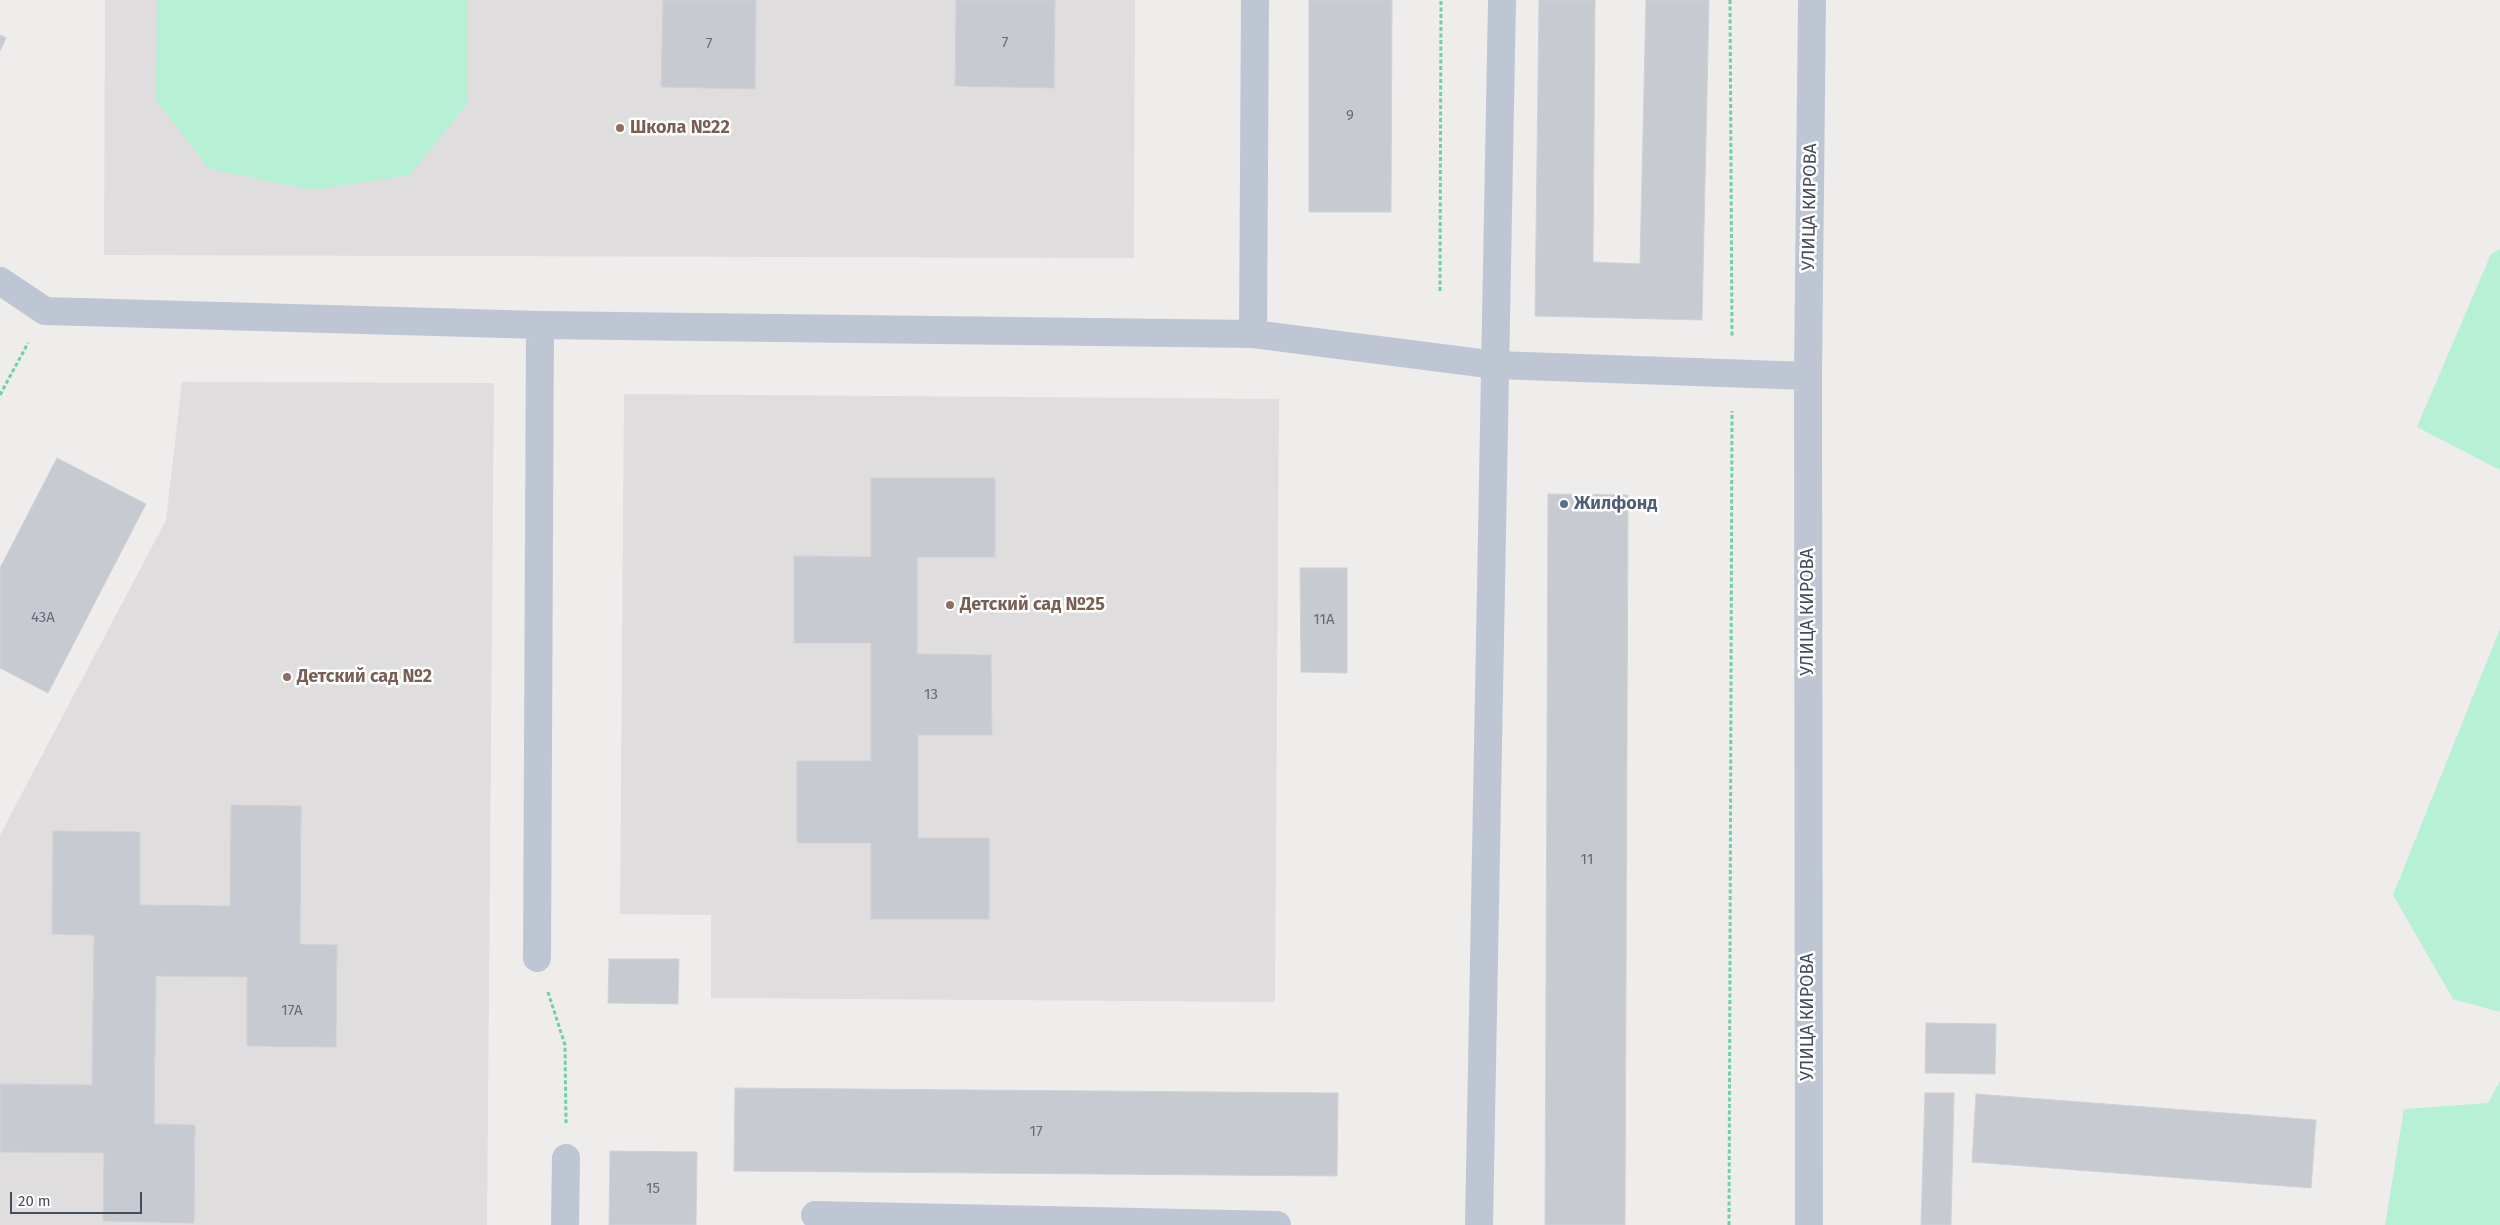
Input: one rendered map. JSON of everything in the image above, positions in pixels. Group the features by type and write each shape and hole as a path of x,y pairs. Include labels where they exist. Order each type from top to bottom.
{"street":[{"path":"1253,334 1255,0"},
{"path":"1479,1225 1502,0"},
{"name":"УЛИЦА КИРОВА","path":"1809,1225 1808,376 1812,0"},
{"path":"0,281 45,311 540,325 1253,334 1496,365 1732,375 1808,376"},
{"path":"537,958 540,325"},
{"path":"565,1225 566,1158"},
{"path":"815,1215 1276,1225"}],"path":[{"path":"1440,291 1441,0"},
{"path":"1729,1225 1732,375 1730,0"},
{"path":"0,395 45,311"},
{"path":"537,958 565,1045 566,1158"}],"shaded area":[{"name":"Школа №22","path":"105,0 1135,0 1134,258 104,255"},
{"name":"Детский сад №2","path":"182,382 494,383 487,1225 0,1225 0,835 166,520"},
{"name":"Детский сад №25","path":"624,394 1279,399 1275,1002 711,998 711,915 620,914"}],"green space":[{"path":"157,0 468,0 467,104 410,175 313,190 209,169 156,100"},
{"path":"2500,249 2500,470 2417,427 2491,254"},
{"path":"2500,629 2500,1012 2453,999 2393,895"},
{"path":"2500,1081 2500,1225 2385,1225 2404,1109 2488,1103"}],"building":[{"path":"663,0 756,0 755,89 661,87"},
{"path":"956,0 1055,0 1054,88 955,86"},
{"path":"1309,0 1392,0 1391,212 1309,212"},
{"path":"1539,0 1595,0 1593,262 1640,264 1646,0 1709,0 1702,320 1535,316"},
{"path":"0,35 6,38 0,51"},
{"path":"57,458 146,504 48,693 0,668 0,568"},
{"path":"871,478 995,478 995,557 917,557 917,654 991,655 992,735 918,735 918,838 989,838 989,919 871,919 871,843 797,843 797,761 871,761 871,643 794,643 794,556 871,557"},
{"path":"1548,494 1628,495 1625,1225 1545,1225"},
{"path":"1300,568 1347,568 1347,673 1301,672"},
{"path":"231,805 301,806 300,944 337,945 336,1047 247,1046 247,977 156,976 154,1124 195,1125 194,1223 103,1221 104,1153 0,1152 0,1084 92,1085 94,935 52,934 53,831 140,832 140,905 230,906"},
{"path":"609,959 679,959 678,1004 608,1003"},
{"path":"1926,1023 1996,1024 1995,1074 1925,1073"},
{"path":"735,1088 1338,1093 1337,1176 734,1171"},
{"path":"1925,1093 1954,1093 1951,1225 1921,1225"},
{"path":"1976,1094 2316,1120 2311,1188 1972,1162"},
{"path":"610,1151 697,1152 696,1225 609,1225"}],"place":[{"name":"Школа №22","path":"620,128"},
{"name":"Жилфонд","path":"1564,504"},
{"name":"Детский сад №25","path":"950,605"},
{"name":"Детский сад №2","path":"287,677"}]}
